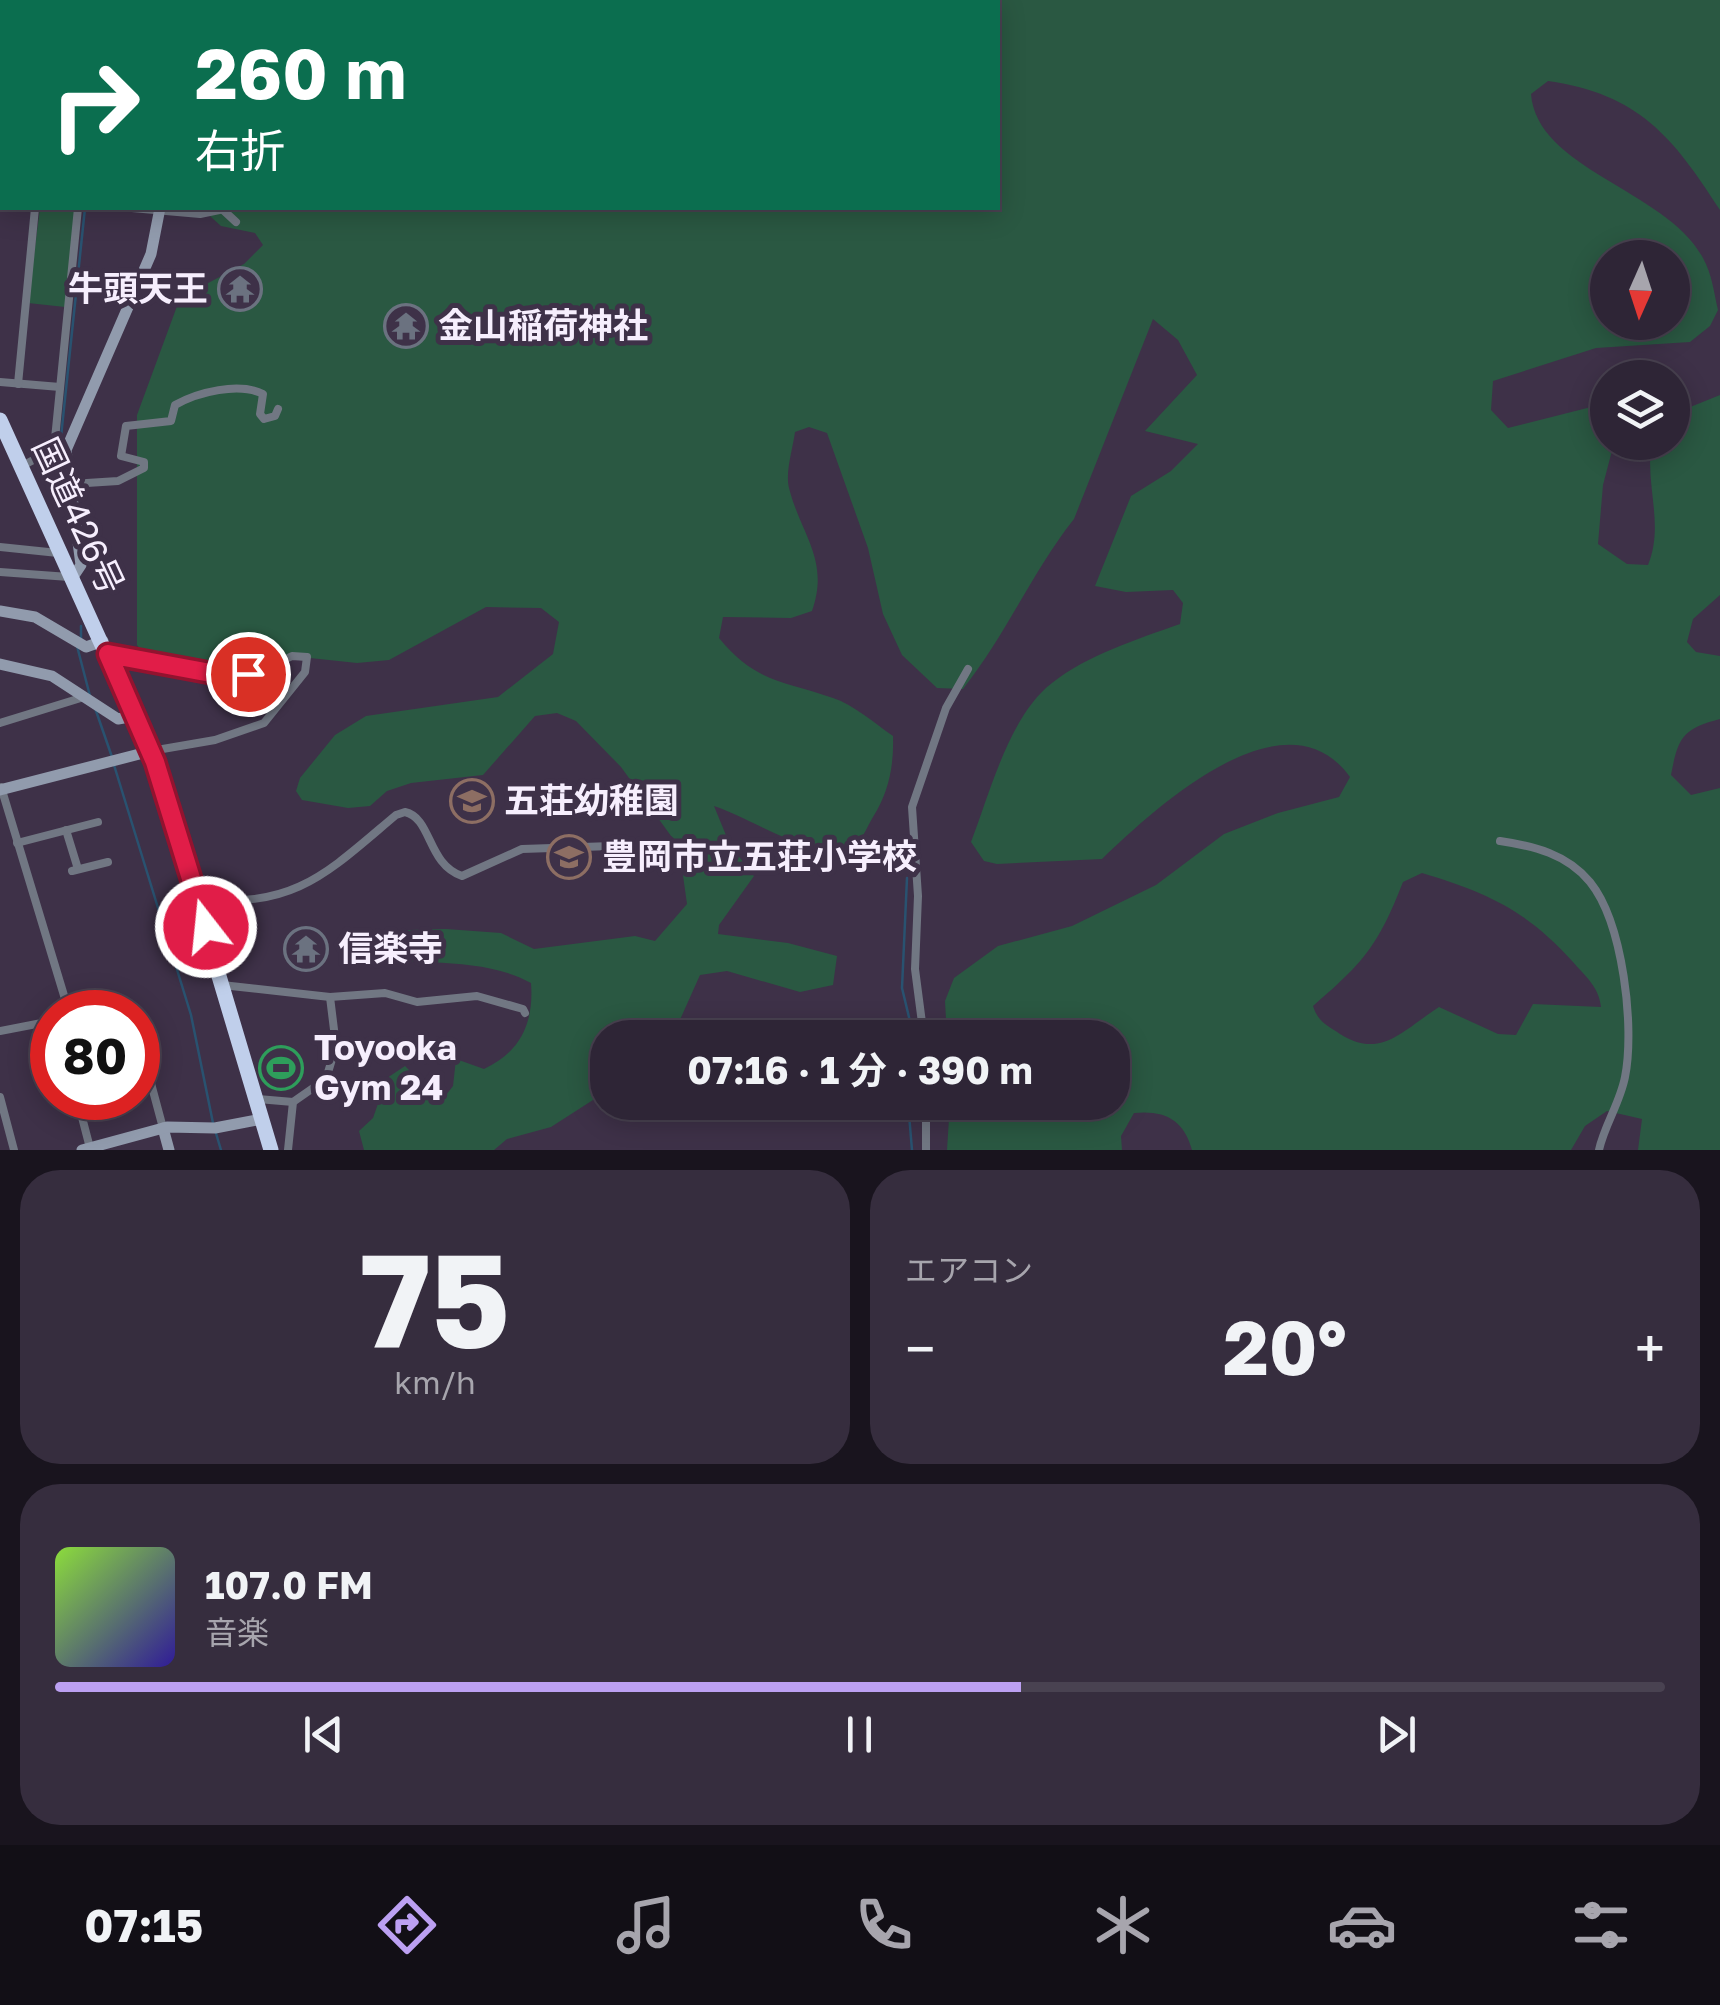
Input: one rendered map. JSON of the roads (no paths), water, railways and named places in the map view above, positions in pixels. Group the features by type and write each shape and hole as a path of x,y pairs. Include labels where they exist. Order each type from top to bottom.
{"highway":[{"name":"国道426号","path":"0,420 12,456 62,553 151,752 271,1150"}],"street":[{"path":"18,384 35,210"},
{"path":"12,456 54,450 78,210"},
{"path":"0,572 73,577 82,568 66,450 150,254 160,210"},
{"path":"168,210 200,214 217,210"},
{"path":"227,210 236,222"},
{"path":"0,382 60,388"},
{"path":"71,484 118,481 144,468 144,462 121,456 126,426 163,426 171,422 175,405 183,401 221,390 251,390 263,394 260,414 264,419 275,416 278,407"},
{"path":"0,548 62,553"},
{"path":"0,611 34,616 79,643 229,675 258,673 292,656 307,657 305,672 264,723 215,740 0,788 62,990"},
{"path":"0,664 44,673 118,719 135,716"},
{"path":"922,1020 915,968 918,896 912,807 946,708 968,669"},
{"path":"0,723 85,698"},
{"path":"198,898 270,899 352,856 396,814 405,812 414,814 420,822 441,866 462,876 522,849 612,846"},
{"path":"17,843 98,822"},
{"path":"66,830 75,870 108,862"},
{"path":"1500,841 1554,854 1578,870 1592,884 1610,927 1623,980 1627,1060 1599,1150"},
{"path":"222,985 330,996 360,991 416,1002 476,996 524,1009 525,1014"},
{"path":"256,1099 293,1102 326,1078 336,1046 330,996"},
{"path":"0,1031 30,1025"},
{"path":"0,1098 14,1150"},
{"path":"288,1150 293,1102"},
{"path":"160,1117 169,1150"},
{"path":"81,1120 86,1149 163,1128 215,1128 262,1119"},
{"path":"926,1120 926,1150"}],"waterway":[{"path":"71,534 59,456 85,210"},
{"path":"81,626 81,639"},
{"path":"77,646 90,696"},
{"path":"95,708 112,757"},
{"path":"114,765 191,1015 213,1123"},
{"path":"907,878 902,988 910,1020"},
{"path":"910,1120 912,1150"},
{"path":"215,1130 221,1150"}],"place":[{"name":"牛頭天王","path":"240,289"},
{"name":"金山稲荷神社","path":"406,326"},
{"name":"五荘幼稚園","path":"472,801"},
{"name":"豊岡市立五荘小学校","path":"569,857"},
{"name":"信楽寺","path":"306,949"},
{"name":"Toyooka Gym 24","path":"281,1068"}]}
